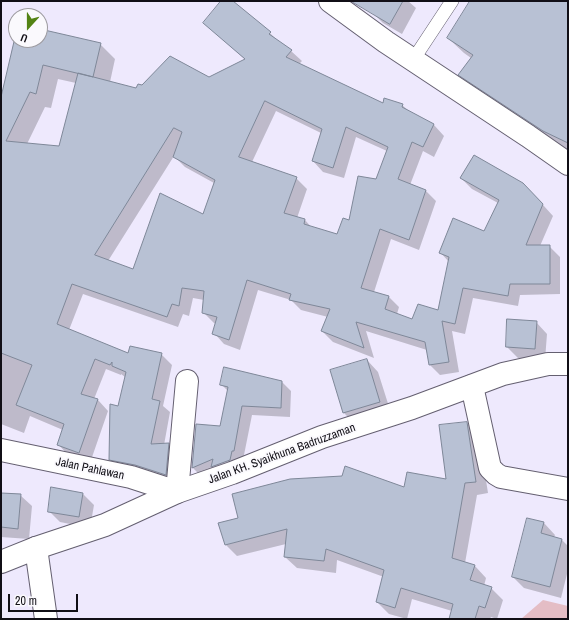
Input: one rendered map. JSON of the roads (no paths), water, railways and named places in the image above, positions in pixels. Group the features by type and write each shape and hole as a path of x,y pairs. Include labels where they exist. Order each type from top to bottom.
{"street":[{"path":"330,1 413,60 568,164"},
{"name":"Jalan KH. Syaikhuna Badruzzaman","path":"1,562 36,548 105,525 177,492 232,473 322,437 412,408 503,374 548,364 568,364"},
{"path":"177,492 187,381"},
{"path":"472,386 490,468 501,477 568,489"},
{"name":"Jalan Pahlawan","path":"1,450 131,477 177,492"},
{"path":"36,548 46,619"}],"lane":[{"path":"413,60 452,1"}]}
